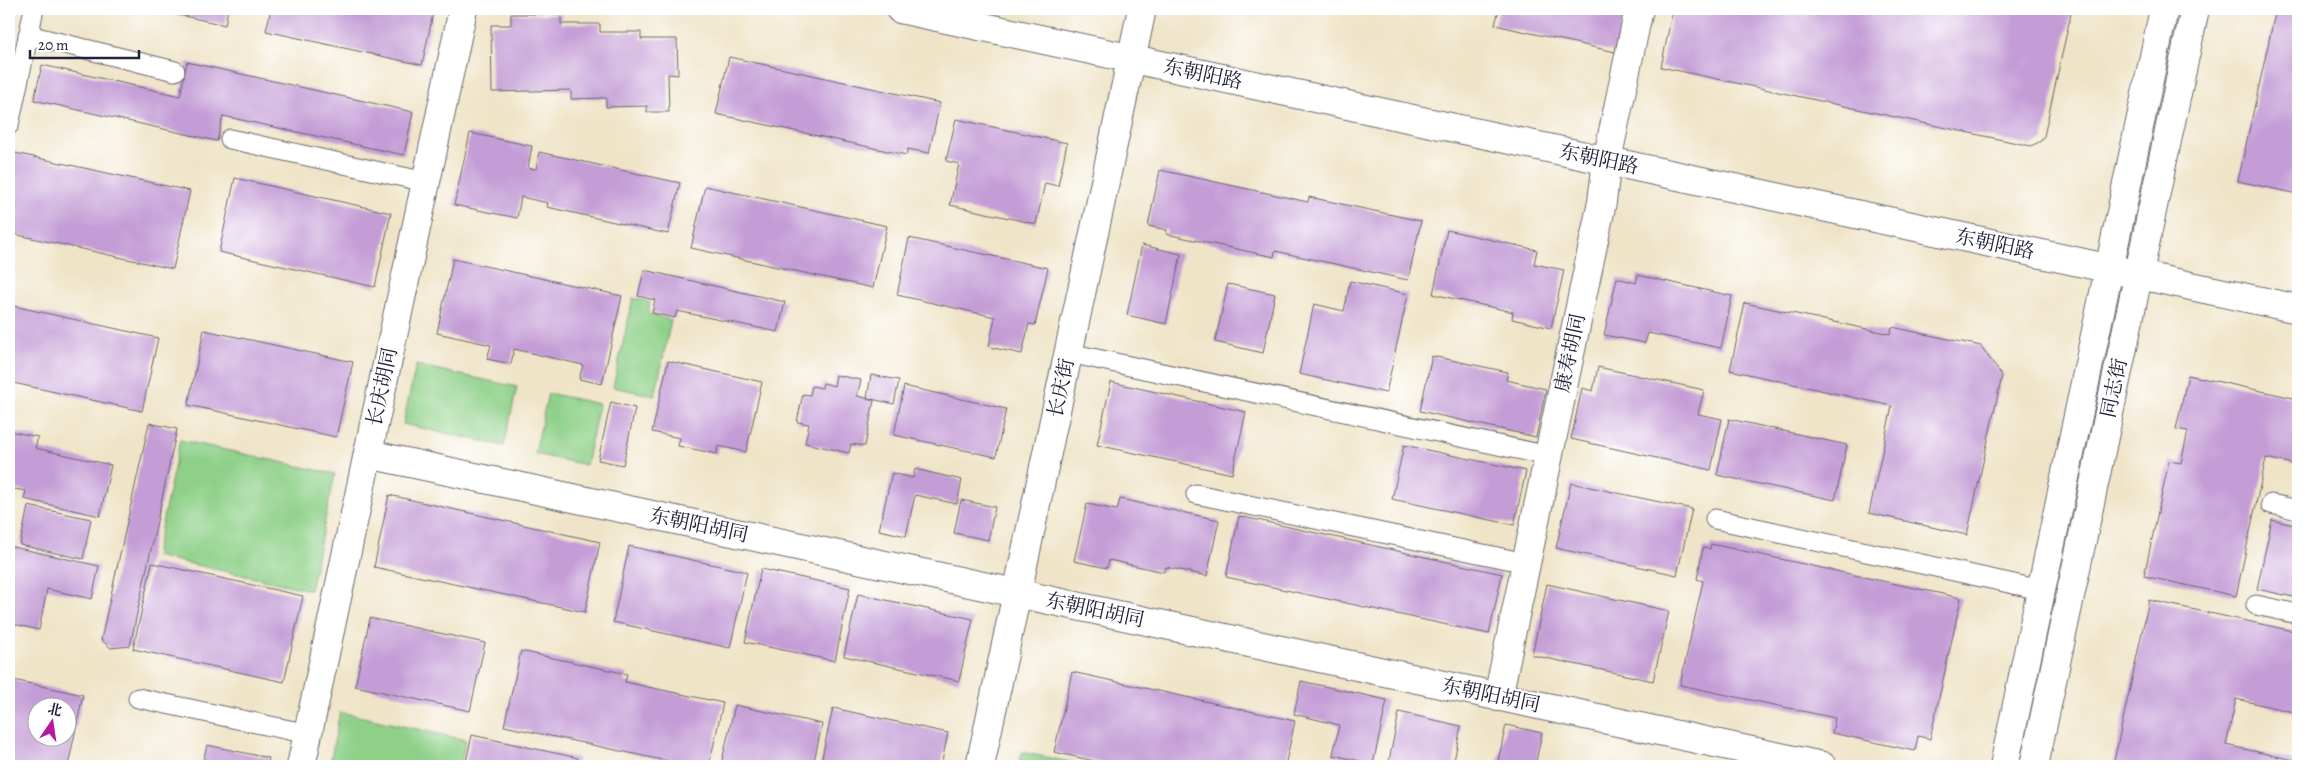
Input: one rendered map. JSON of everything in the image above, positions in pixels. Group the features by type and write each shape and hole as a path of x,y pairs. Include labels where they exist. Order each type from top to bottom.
{"street":[{"name":"长庆胡同","path":"301,766 463,9"},
{"name":"东朝阳路","path":"900,9 2298,309"},
{"name":"长庆街","path":"980,766 1142,9"},
{"name":"康寿胡同","path":"1498,697 1602,202 1607,160 1640,9"},
{"name":"同志街","path":"2004,766 2164,9"},
{"name":"同志街","path":"2034,766 2195,9"},
{"name":"东朝阳胡同","path":"368,454 1822,766"}],"lane":[{"path":"9,125 34,9"},
{"path":"28,35 176,71"},
{"path":"230,139 426,182"},
{"path":"1069,354 1548,456"},
{"path":"1196,494 1526,563"},
{"path":"2272,504 2298,510"},
{"path":"1715,519 2041,590"},
{"path":"2256,605 2298,614"},
{"path":"138,698 308,734"}],"green space":[{"path":"633,298 650,302 648,314 671,320 655,396 613,387"},
{"path":"416,365 517,387 504,446 403,424"},
{"path":"548,393 599,404 586,465 535,454"},
{"path":"180,440 335,474 310,590 155,556"},
{"path":"340,712 466,740 460,766 344,766 330,763"},
{"path":"1022,752 1088,766 1019,766"}],"building":[{"path":"152,9 228,9 225,25"},
{"path":"271,9 434,9 422,65 266,31"},
{"path":"1499,9 1625,9 1615,52 1495,25"},
{"path":"1673,9 2072,9 2044,136 2041,141 2031,146 1661,67"},
{"path":"2276,9 2298,9 2298,194 2238,181"},
{"path":"511,14 561,14 561,24 600,24 600,32 641,32 641,39 677,39 678,75 668,74 669,112 647,112 647,106 606,107 606,98 571,99 571,90 492,92 491,25 511,25"},
{"path":"729,57 940,103 929,153 908,149 906,155 716,114"},
{"path":"187,62 413,112 404,155 223,116 217,141 34,100 42,65 180,96"},
{"path":"956,119 1067,143 1058,186 1045,183 1036,224 950,205 959,164 946,161"},
{"path":"470,133 532,146 528,168 536,169 539,152 680,183 668,234 547,207 548,203 521,197 517,218 454,205"},
{"path":"15,153 190,191 173,269 9,233 9,182"},
{"path":"1160,170 1308,202 1309,197 1421,221 1408,280 1275,251 1274,257 1166,234 1167,230 1148,226"},
{"path":"235,178 391,213 375,287 219,252"},
{"path":"705,186 887,226 873,288 691,248"},
{"path":"1447,230 1537,250 1534,264 1564,270 1551,328 1512,319 1513,312 1433,294"},
{"path":"909,238 1048,268 1035,325 1029,324 1022,354 989,347 995,317 897,295"},
{"path":"1142,245 1181,254 1166,324 1127,315"},
{"path":"453,259 622,296 602,384 579,379 583,365 514,349 511,364 487,359 491,345 437,333"},
{"path":"644,270 785,302 778,332 677,311 675,318 652,313 655,300 638,296"},
{"path":"1638,275 1732,296 1721,348 1648,333 1645,343 1604,335 1617,278 1636,283"},
{"path":"1350,281 1408,294 1386,393 1299,374 1314,304 1344,311"},
{"path":"1228,284 1275,294 1263,353 1215,342"},
{"path":"1745,303 1890,334 1892,327 1981,346 2002,376 1967,535 1869,513 1892,406 1730,370"},
{"path":"9,305 158,338 142,411 9,382"},
{"path":"204,330 353,362 336,437 188,405"},
{"path":"1432,356 1508,372 1506,380 1546,389 1536,437 1420,411"},
{"path":"668,361 762,382 746,452 718,446 717,454 678,446 680,438 652,432"},
{"path":"1598,367 1704,390 1698,414 1722,419 1711,470 1571,439 1582,388 1593,391"},
{"path":"836,375 861,380 857,396 874,400 865,446 851,444 849,453 805,443 809,424 797,422 803,394 810,395 812,386 822,388 823,383 834,386"},
{"path":"871,375 899,380 894,404 867,398"},
{"path":"2188,375 2298,399 2298,465 2266,458 2236,596 2144,576 2169,461 2181,463 2188,431 2176,429"},
{"path":"1111,382 1246,412 1232,474 1097,445"},
{"path":"904,386 1006,409 996,457 894,435"},
{"path":"611,402 635,408 623,465 598,460"},
{"path":"1729,419 1847,445 1835,500 1717,475"},
{"path":"149,423 177,429 130,646 111,648 101,640"},
{"path":"9,431 38,437 35,448 111,465 100,516 24,499 26,491 9,488"},
{"path":"1404,445 1526,471 1514,525 1392,499"},
{"path":"915,469 962,480 957,504 915,495 906,536 879,530 892,473 913,478"},
{"path":"1571,483 1692,509 1677,575 1556,548"},
{"path":"389,495 600,542 585,612 374,567"},
{"path":"1120,499 1219,520 1207,576 1166,567 1164,572 1109,560 1107,568 1074,561 1087,504 1117,510"},
{"path":"961,500 995,507 988,540 954,533"},
{"path":"28,506 91,519 83,559 20,545"},
{"path":"1239,516 1502,574 1489,634 1226,577"},
{"path":"2272,520 2298,526 2298,598 2257,589"},
{"path":"1711,544 1961,598 1930,739 1918,736 1915,751 1832,733 1835,718 1680,685 1703,581 1697,579 1703,548 1710,549"},
{"path":"9,546 99,566 92,599 47,589 39,630 9,623"},
{"path":"629,546 747,572 730,648 613,622"},
{"path":"152,563 303,596 284,682 133,649"},
{"path":"761,569 850,588 835,661 745,642"},
{"path":"1547,584 1669,611 1653,681 1532,655"},
{"path":"858,594 973,619 959,681 844,656"},
{"path":"2149,600 2298,632 2298,713 2236,699 2226,745 2298,761 2298,766 2113,766"},
{"path":"370,618 485,643 470,711 355,686"},
{"path":"521,651 627,674 625,682 723,703 709,766 690,766 504,726"},
{"path":"1072,672 1295,721 1285,766 1117,766 1054,752"},
{"path":"9,679 83,695 78,719 78,698 28,698 28,748 72,748 68,766 9,766"},
{"path":"1301,681 1387,700 1373,764 1333,755 1339,725 1294,714"},
{"path":"735,705 822,724 813,766 721,765"},
{"path":"833,708 948,733 941,766 820,766"},
{"path":"1399,712 1461,726 1453,766 1388,766"},
{"path":"1506,725 1542,733 1535,766 1497,766"},
{"path":"472,735 578,758 577,766 465,766"},
{"path":"207,745 269,758 267,766 202,766"}]}
